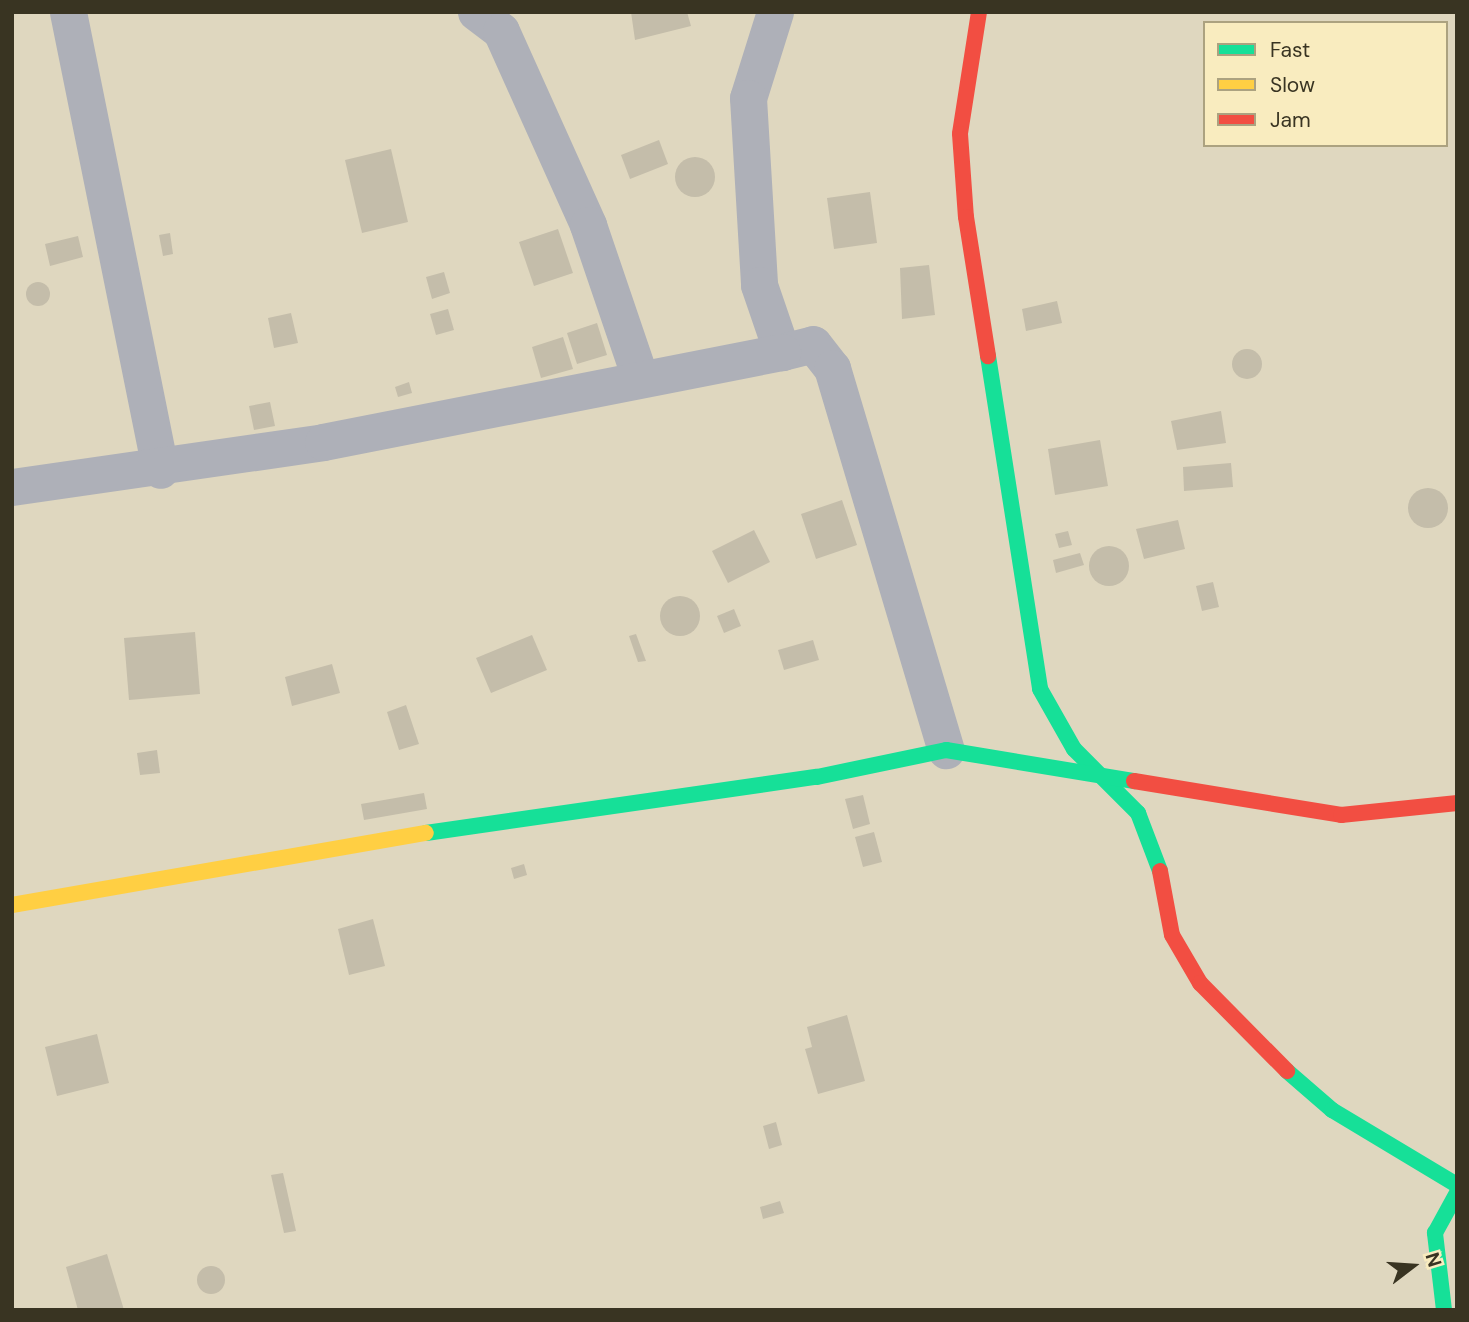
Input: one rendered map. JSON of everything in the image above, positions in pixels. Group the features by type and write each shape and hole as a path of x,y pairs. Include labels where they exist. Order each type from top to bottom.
{"street":[{"path":"68,12 160,470"},
{"path":"476,12 501,31 582,212 640,378"},
{"path":"775,12 748,98 759,285 782,352"},
{"path":"979,12 960,134 966,217 1027,628 1040,689 1074,748 1110,780 1138,813 1163,878 1172,935 1200,984 1248,1037 1332,1110 1457,1185"},
{"path":"12,487 160,470 813,344 832,368 946,750"},
{"path":"12,905 412,835 817,777 946,750 1110,780 1341,815 1457,803"},
{"path":"1444,1310 1435,1233 1457,1193"}],"building":[{"path":"631,12 687,12 691,26 635,40"},
{"path":"659,140 668,164 630,179 621,155"},
{"path":"391,149 408,222 362,233 345,160"},
{"path":"695,157 703,158 709,163 714,169 714,185 709,191 703,196 695,197 687,196 681,191 676,185 675,177 676,169 681,163 687,158"},
{"path":"870,192 877,243 834,249 827,198"},
{"path":"558,229 573,273 534,286 519,242"},
{"path":"170,233 173,254 163,256 159,235"},
{"path":"78,236 83,257 50,266 45,244"},
{"path":"929,265 935,315 902,319 900,268"},
{"path":"444,272 450,293 432,299 426,277"},
{"path":"38,282 47,285 50,294 47,303 38,306 29,303 26,294 29,285"},
{"path":"1057,301 1062,323 1026,331 1022,309"},
{"path":"448,309 454,330 436,335 430,314"},
{"path":"291,313 298,343 274,348 268,318"},
{"path":"597,323 607,355 577,364 567,333"},
{"path":"563,337 573,369 541,378 532,347"},
{"path":"1247,349 1258,353 1262,364 1258,375 1247,379 1236,375 1232,364 1236,353"},
{"path":"409,382 412,393 398,397 395,387"},
{"path":"270,402 275,426 254,430 249,406"},
{"path":"1221,411 1226,443 1177,450 1171,421"},
{"path":"1100,440 1108,486 1055,495 1048,449"},
{"path":"1231,463 1233,487 1184,491 1183,467"},
{"path":"1428,488 1436,489 1442,494 1447,500 1447,516 1442,522 1436,527 1428,528 1420,527 1414,522 1409,516 1408,508 1409,500 1414,494 1420,489"},
{"path":"842,500 857,545 816,559 801,514"},
{"path":"1178,520 1185,549 1144,559 1136,529"},
{"path":"754,530 770,562 728,583 712,551"},
{"path":"1068,531 1072,545 1059,548 1055,534"},
{"path":"1109,546 1117,547 1123,552 1128,558 1128,574 1123,580 1117,585 1109,586 1101,585 1095,580 1090,574 1089,566 1090,558 1095,552 1101,547"},
{"path":"1080,553 1084,565 1056,573 1053,560"},
{"path":"1213,582 1219,607 1202,611 1196,586"},
{"path":"680,596 688,597 694,602 699,608 699,624 694,630 688,635 680,636 672,635 666,630 661,624 660,616 661,608 666,602 672,597"},
{"path":"734,609 741,626 724,633 717,616"},
{"path":"195,632 200,694 129,700 124,638"},
{"path":"636,634 646,661 638,662 629,636"},
{"path":"532,635 547,670 491,693 476,658"},
{"path":"813,640 819,660 784,670 778,650"},
{"path":"332,664 340,693 292,706 285,677"},
{"path":"406,705 419,744 399,750 387,712"},
{"path":"157,750 160,773 140,775 137,753"},
{"path":"424,793 427,809 364,820 361,804"},
{"path":"863,795 870,824 853,829 845,799"},
{"path":"874,832 882,862 863,867 855,837"},
{"path":"524,864 527,875 514,879 511,868"},
{"path":"373,919 385,966 349,975 338,929"},
{"path":"847,1015 865,1081 818,1094 805,1049 812,1047 807,1027"},
{"path":"97,1034 109,1083 57,1096 45,1047"},
{"path":"776,1122 782,1145 769,1149 763,1126"},
{"path":"283,1173 296,1231 284,1233 271,1175"},
{"path":"780,1201 784,1213 763,1219 760,1207"},
{"path":"107,1254 124,1310 78,1310 66,1267"},
{"path":"211,1266 221,1270 225,1280 221,1290 211,1294 201,1290 197,1280 201,1270"}],"traffic: fast":[{"path":"988,356 1040,689 1074,749 1138,813 1160,871"},
{"path":"426,833 817,777 946,750 1134,781"},
{"path":"1287,1071 1332,1110 1457,1185"},
{"path":"1444,1310 1435,1233 1457,1193"}],"traffic: slow":[{"path":"12,905 426,833"}],"traffic: jam":[{"path":"979,12 960,134 966,217 988,356"},
{"path":"1134,781 1341,815 1457,803"},
{"path":"1160,871 1172,935 1200,983 1287,1071"}]}
